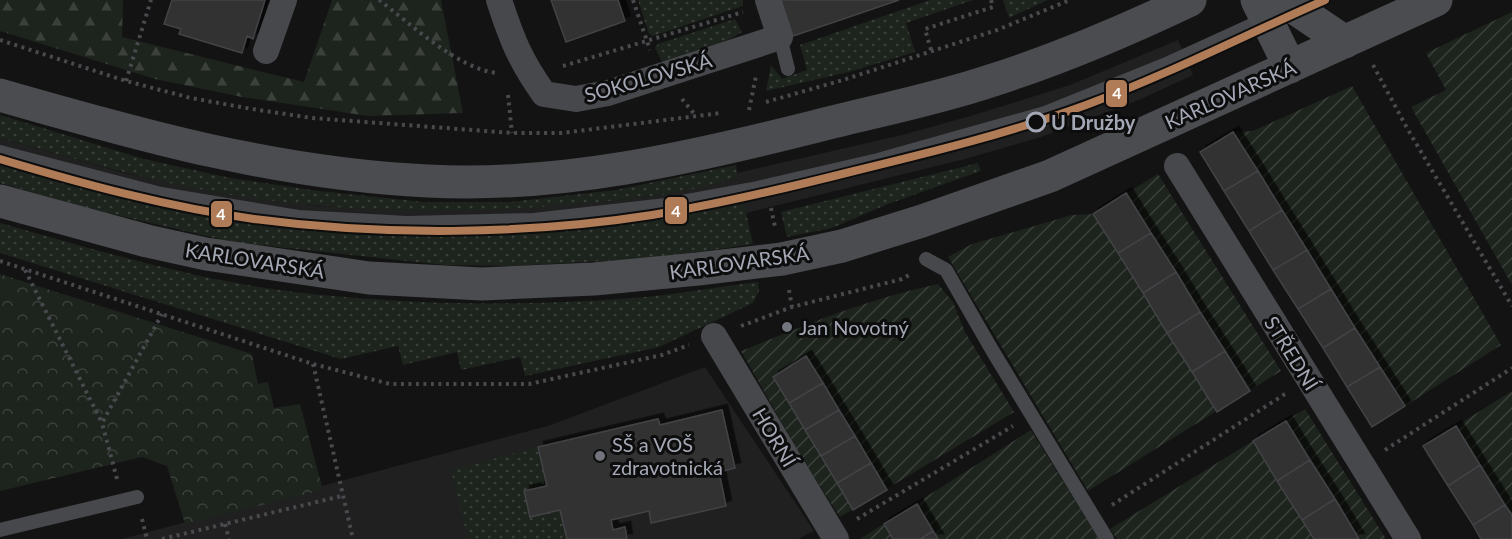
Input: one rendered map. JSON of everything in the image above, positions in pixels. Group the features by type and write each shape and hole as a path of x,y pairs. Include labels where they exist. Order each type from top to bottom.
{"main road":[{"path":"0,95 122,131 221,154 375,178 486,182 595,173 670,160 911,105 990,81 1078,50 1190,0"},
{"name":"KARLOVARSKÁ","path":"0,201 147,241 206,254 369,278 482,284 594,279 782,259 842,246 922,221 1050,176 1290,67 1357,50 1436,0"},
{"path":"1288,4 1357,50"},
{"path":"1288,4 1290,67"}],"street":[{"path":"266,51 284,0"},
{"name":"SOKOLOVSKÁ","path":"499,0 513,42 531,76 544,94 576,99 608,93 780,37"},
{"path":"768,2 780,37"},
{"name":"STŘEDNÍ","path":"1177,166 1408,539"},
{"name":"HORNÍ","path":"714,336 832,537"}],"lane":[{"path":"0,152 161,194 298,217 407,223 534,220 666,205 753,189 878,160 1045,113 1164,65 1288,4"},
{"path":"780,37 788,69"},
{"path":"926,259 946,270 1107,539"},
{"path":"0,530 137,497"}],"path":[{"path":"126,81 151,0"},
{"path":"380,0 463,63 483,72 531,76 768,2"},
{"path":"931,51 925,29 993,7 990,0"},
{"path":"749,107 843,80 997,30 1070,0"},
{"path":"0,40 126,81 191,98 292,115 512,133 562,133 696,116"},
{"path":"1357,50 1407,128 1512,306"},
{"path":"506,74 512,133"},
{"path":"0,261 313,364 390,384 529,384 662,355 792,307 902,279 917,271 926,259"},
{"path":"25,269 102,423 122,501"},
{"path":"102,423 162,314"},
{"path":"313,364 352,539"},
{"path":"1361,465 1512,368"},
{"path":"1094,516 1308,379"},
{"path":"832,537 1031,415"},
{"path":"162,539 342,496"},
{"path":"225,524 229,539"}],"shaded area":[{"path":"1178,40 1193,75 1141,99 1041,137 965,159 746,213 744,205 569,231 459,236 390,236 323,232 207,216 119,198 0,165 0,138 121,172 220,193 319,206 428,210 547,206 647,197 738,179 737,173 906,134 974,115 1070,85"},
{"name":"SŠ a VOŠ zdravotnická","path":"705,367 814,531 798,539 122,539 548,426"}],"green space":[{"path":"0,0 123,0 122,37 304,82 332,0 441,0 463,113 368,116 242,97 155,79 0,31"},
{"path":"638,0 743,0 743,6 653,36 649,34"},
{"path":"930,0 973,0 906,23 915,52 849,72 766,91 771,65 782,79 807,70 800,45"},
{"path":"1003,0 1048,0 1009,18"},
{"path":"1512,12 1512,285 1411,107 1446,90 1426,53"},
{"path":"735,19 742,32 722,44 663,64 655,48 658,44"},
{"path":"1352,86 1501,345 1405,406 1233,132 1253,131"},
{"path":"0,115 144,159 230,178 319,191 424,202 510,202 616,190 736,165 738,179 657,196 539,207 432,210 325,206 272,201 192,188 0,138"},
{"path":"978,163 981,171 888,204 832,228 787,237 781,212"},
{"path":"0,165 120,198 242,223 377,235 483,235 535,232 640,221 744,204 753,244 659,258 512,266 444,265 232,242 87,208 0,183"},
{"path":"1158,174 1281,371 1088,491 948,257 972,244 1072,215 1093,214"},
{"path":"0,223 106,253 215,279 330,296 416,302 546,303 664,295 758,282 759,291 753,303 659,347 525,376 520,357 461,370 457,352 403,365 398,346 341,359 0,253"},
{"path":"0,274 252,354 258,384 268,382 274,408 300,404 323,490 185,524 167,466 142,457 0,491"},
{"path":"938,284 953,302 965,332 1014,412 840,517 806,465 741,351 862,304"},
{"path":"1512,391 1512,515 1456,426"},
{"path":"1305,409 1386,539 1117,539 1110,529"},
{"path":"1031,430 1099,539 860,539"},
{"path":"538,447 547,486 560,510 567,539 468,539 451,470"}],"building":[{"path":"172,0 265,0 253,39 247,36 242,53 179,34 181,29 164,24"},
{"path":"551,0 618,0 625,21 566,42"},
{"path":"781,0 899,0 793,36"},
{"path":"1233,132 1258,171 1224,191 1200,152"},
{"path":"1258,171 1282,210 1249,231 1224,191"},
{"path":"1126,193 1151,233 1118,253 1093,214"},
{"path":"1282,210 1307,250 1273,270 1249,231"},
{"path":"1151,233 1176,272 1143,293 1118,253"},
{"path":"1307,250 1331,289 1298,309 1273,270"},
{"path":"1176,272 1200,312 1167,333 1143,293"},
{"path":"1331,289 1355,328 1323,348 1298,309"},
{"path":"1200,312 1225,351 1192,372 1167,333"},
{"path":"1355,328 1380,367 1347,387 1323,348"},
{"path":"1225,351 1250,391 1217,412 1192,372"},
{"path":"806,356 823,383 789,403 773,377"},
{"path":"1380,367 1405,406 1372,427 1347,387"},
{"path":"823,383 839,410 805,430 789,403"},
{"name":"SŠ a VOŠ zdravotnická","path":"722,410 735,468 719,472 726,506 651,523 649,511 611,520 613,530 625,527 627,539 567,539 560,510 530,517 524,491 547,486 538,447 658,419 660,425"},
{"path":"839,410 855,436 821,456 805,430"},
{"path":"1286,421 1310,460 1277,481 1253,441"},
{"path":"1456,426 1480,465 1448,486 1423,446"},
{"path":"855,436 871,463 837,483 821,456"},
{"path":"1310,460 1335,499 1302,520 1277,481"},
{"path":"871,463 887,490 853,510 837,483"},
{"path":"1480,465 1505,505 1473,525 1448,486"},
{"path":"1335,499 1359,539 1314,539 1302,520"},
{"path":"917,504 933,531 920,539 893,539 884,524"},
{"path":"1505,505 1512,515 1512,539 1481,539 1473,525"},
{"path":"933,531 938,539 920,539"}],"transit line":[{"name":"4","path":"0,159 94,186 158,201 222,214 303,225 453,231 504,230 603,222 677,211 804,184 1000,133 1086,105 1146,81 1325,0"}],"place":[{"name":"U Družby","path":"1036,122"},
{"name":"Jan Novotný","path":"787,327"},
{"name":"SŠ a VOŠ zdravotnická","path":"600,456"}]}
